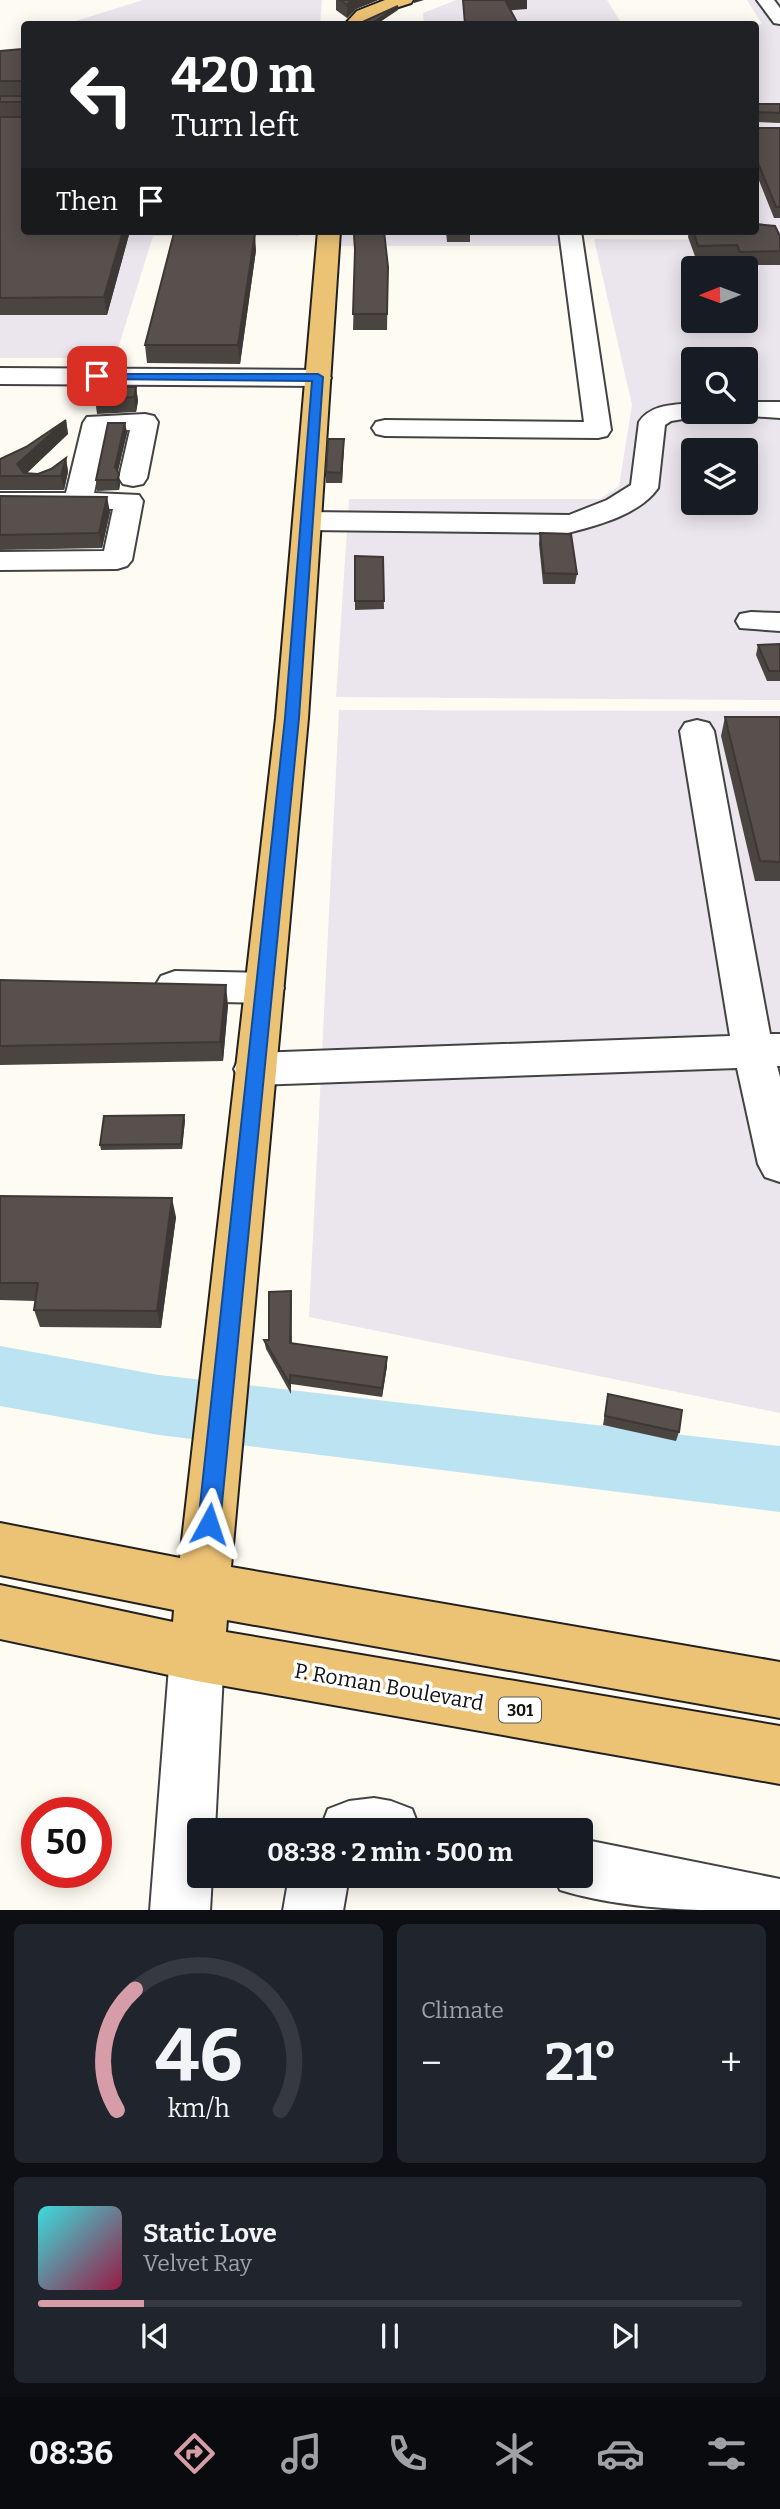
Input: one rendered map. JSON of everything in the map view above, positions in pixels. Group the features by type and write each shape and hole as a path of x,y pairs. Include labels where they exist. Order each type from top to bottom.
{"main road":[{"path":"356,21 388,4 405,0"},
{"path":"197,1654 292,718 329,235"},
{"path":"0,1549 202,1589 780,1690"},
{"name":"P. Roman Boulevard","path":"0,1612 197,1654 780,1755"}],"street":[{"path":"765,0 776,24"},
{"path":"385,428 598,430 571,235"},
{"path":"0,376 318,377"},
{"path":"758,410 780,410"},
{"path":"307,521 568,524 602,515 628,501 644,488 652,422 664,414 681,412"},
{"path":"0,501 60,479 96,423 145,422 117,560 0,561"},
{"path":"0,480 60,479 131,489"},
{"path":"697,731 766,1050 780,1164"},
{"path":"139,985 264,988"},
{"path":"255,1069 766,1050"},
{"path":"180,1910 197,1654"},
{"path":"593,1871 780,1909"},
{"path":"313,1910 317,1888"}],"shaded area":[{"path":"143,0 322,0 320,21 76,21"},
{"path":"456,0 607,0 620,21 424,21 423,13"},
{"path":"747,0 780,0 780,235 759,235 759,24 762,24"},
{"path":"0,136 21,219 21,235 299,235 153,236 115,358 0,358"},
{"path":"338,235 584,235 585,246 337,246"},
{"path":"594,239 780,240 780,700 336,697 349,499 600,499 619,486 632,405"},
{"path":"339,710 780,711 780,1413 309,1317"}],"building":[{"path":"463,0 505,0 516,21 465,21"},
{"path":"398,6 376,21 364,21"},
{"path":"21,49 21,81 0,81 0,51"},
{"path":"0,96 21,96 21,102 0,102"},
{"path":"759,104 780,104 780,113 759,112"},
{"path":"0,117 21,117 21,235 122,235 104,297 0,298"},
{"path":"759,128 780,128 780,207 776,207 759,165"},
{"path":"759,224 775,226 780,236 780,251 740,252 737,245 698,246 694,235 759,235"},
{"path":"173,235 255,235 238,345 145,345"},
{"path":"354,235 384,235 388,267 387,314 353,314"},
{"path":"112,387 136,387 134,397 95,399"},
{"path":"66,420 17,464 24,473 38,474 51,469 66,458 61,476 0,476 0,459 26,447"},
{"path":"108,423 125,423 115,467 119,474 117,480 96,480"},
{"path":"328,439 344,439 341,473 326,472"},
{"path":"0,496 107,497 99,533 0,535"},
{"path":"540,533 571,534 577,574 544,573"},
{"path":"355,556 383,557 384,601 355,601"},
{"path":"780,644 780,671 769,671 758,645"},
{"path":"725,717 780,717 780,862 760,861"},
{"path":"0,980 226,985 220,1042 0,1046"},
{"path":"184,1115 181,1144 100,1145 104,1116"},
{"path":"0,1196 172,1198 157,1311 34,1310 38,1283 0,1283"},
{"path":"291,1291 290,1343 387,1357 382,1388 290,1375 290,1384 264,1340 269,1340 269,1292"},
{"path":"608,1394 682,1410 679,1432 605,1416"}],"waterway":[{"path":"0,1376 159,1405 780,1479"}],"route":[{"path":"97,376 318,377 292,718 209,1524"}]}
